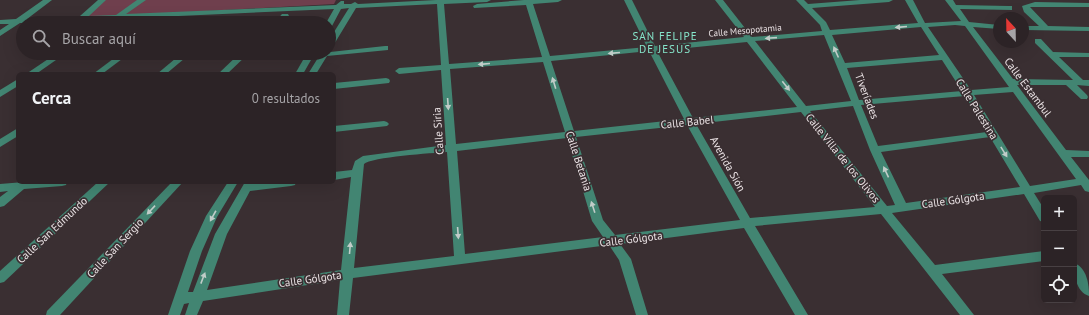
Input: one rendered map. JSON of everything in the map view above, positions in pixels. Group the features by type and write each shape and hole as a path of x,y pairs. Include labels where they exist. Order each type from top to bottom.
{"street":[{"path":"31,16 48,0"},
{"path":"84,16 102,0"},
{"path":"119,16 142,0"},
{"path":"334,16 343,0"},
{"path":"441,4 487,0"},
{"path":"285,16 337,10 353,6 558,0"},
{"name":"Avenida Sión","path":"628,0 652,49 747,223 802,315"},
{"name":"Calle Villa de los Olivos","path":"719,0 968,315"},
{"path":"803,3 889,0"},
{"name":"Calle Palestina","path":"909,0 1041,213"},
{"name":"Calle Betania","path":"528,1 598,221 625,259 642,315"},
{"name":"Tiveríades","path":"803,3 824,24 875,150 902,208"},
{"path":"951,3 1009,8"},
{"name":"Calle Estambul","path":"951,3 1086,184"},
{"name":"Calle Siria","path":"441,4 460,260"},
{"path":"1046,28 1027,10 1026,6 1089,5"},
{"path":"336,34 353,6"},
{"path":"149,16 337,10"},
{"path":"0,22 16,24"},
{"name":"Calle Mesopotamia","path":"400,71 547,59 750,39 828,34 924,25 955,23 993,26"},
{"path":"0,34 16,27"},
{"path":"1029,28 1089,29"},
{"path":"0,29 9,29"},
{"path":"1038,41 1085,83"},
{"path":"336,53 385,48"},
{"path":"1053,54 1089,55"},
{"path":"842,66 944,57"},
{"path":"33,72 51,60"},
{"path":"100,72 116,60"},
{"path":"163,72 178,60"},
{"path":"224,72 237,60"},
{"path":"300,72 307,60"},
{"path":"313,72 321,60"},
{"path":"336,86 386,81"},
{"path":"0,94 16,83"},
{"path":"1069,83 1084,97"},
{"name":"Calle Babel","path":"356,173 360,161 380,156 451,147 856,103 968,93 1012,85 1085,83"},
{"path":"336,129 384,124"},
{"path":"0,144 16,132"},
{"path":"875,150 993,134"},
{"path":"1064,154 1089,154"},
{"path":"336,176 356,173 343,315"},
{"path":"0,188 23,184"},
{"path":"0,203 23,184"},
{"name":"Calle San Edmundo","path":"0,278 103,184"},
{"name":"Calle San Sergio","path":"52,315 176,184"},
{"path":"174,315 196,250 212,216 232,184"},
{"path":"191,315 221,234 248,185 262,184"},
{"name":"Calle Gólgota","path":"179,299 347,274 747,223 885,210 1028,190 1086,184"},
{"path":"933,270 1041,256"},
{"path":"1077,273 1089,291"}],"shaded area":[{"path":"102,0 336,0 334,4 118,16 84,16"}],"district":[{"name":"SAN FELIPE DE JESUS","path":"665,42"}]}
